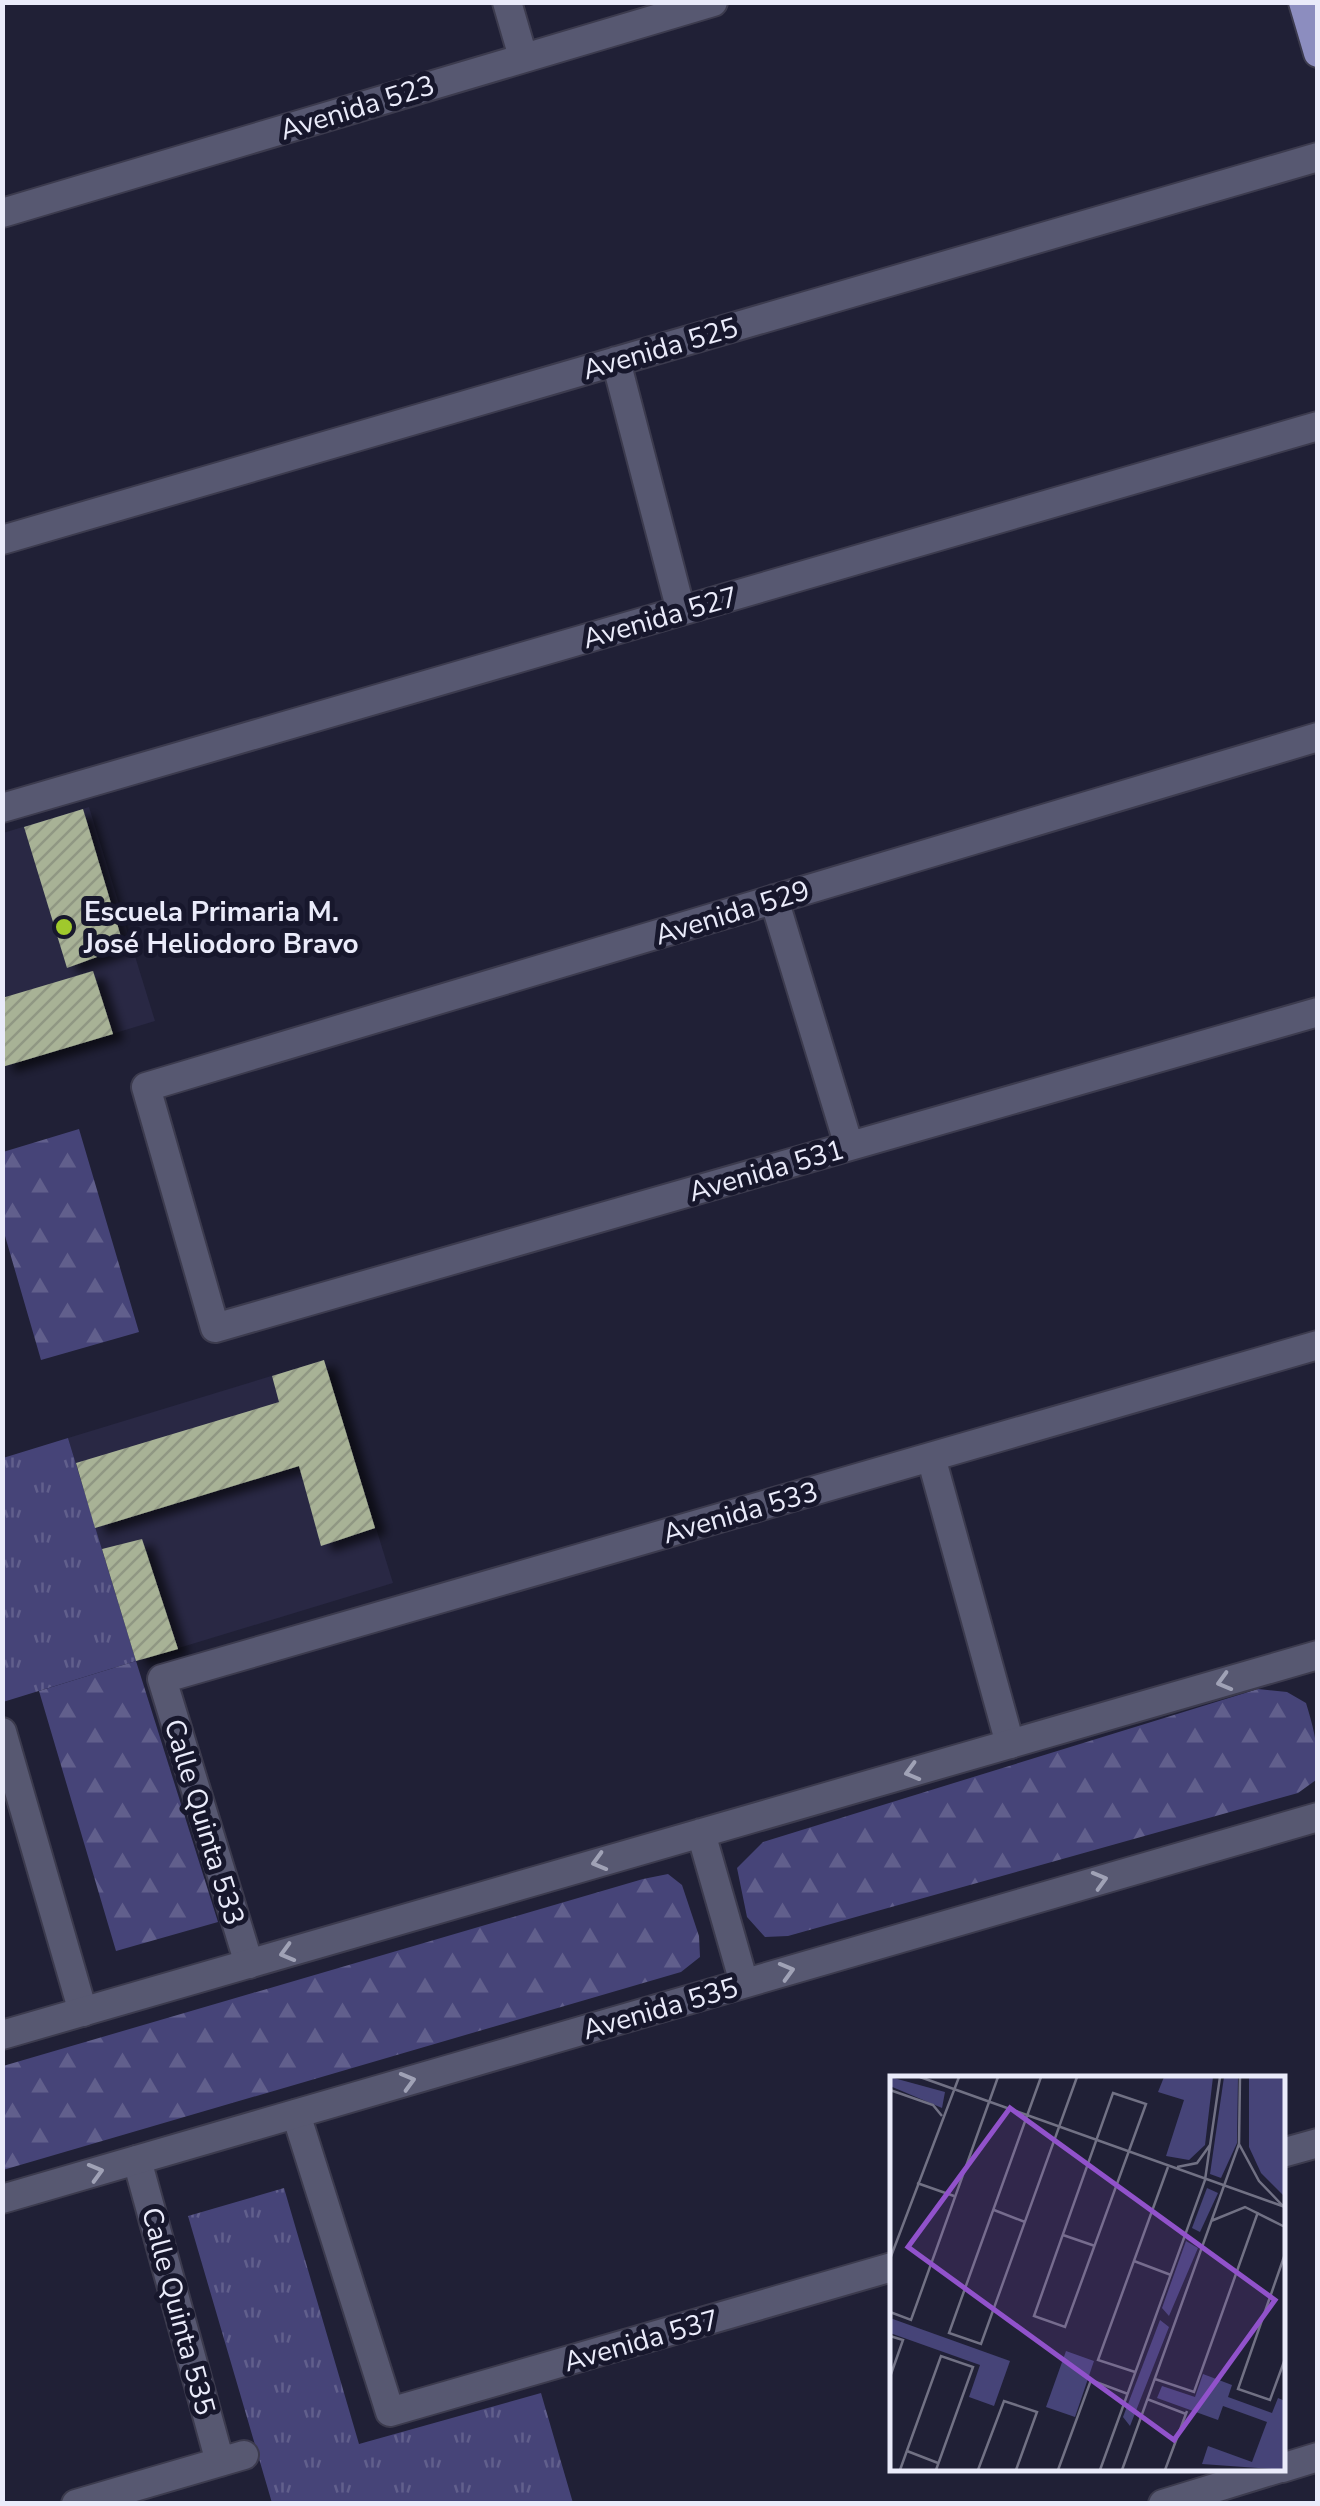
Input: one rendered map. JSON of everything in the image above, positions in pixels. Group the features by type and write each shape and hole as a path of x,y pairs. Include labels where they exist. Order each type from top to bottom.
{"main road":[{"path":"1303,2 1318,53"}],"street":[{"path":"507,2 523,57"},
{"name":"Avenida 523","path":"2,213 713,2"},
{"name":"Avenida 525","path":"2,540 1318,158"},
{"path":"616,361 681,612"},
{"name":"Avenida 527","path":"2,808 1318,426"},
{"name":"Avenida 529","path":"215,1328 146,1087 1318,736"},
{"path":"774,900 849,1146"},
{"name":"Avenida 531","path":"215,1328 1318,1012"},
{"name":"Avenida 533","path":"162,1679 1318,1344"},
{"path":"931,1457 1010,1744"},
{"path":"2,2036 1318,1654"},
{"name":"Calle Quinta 533","path":"162,1679 248,1964"},
{"path":"2,1732 83,2012"},
{"name":"Avenida 535","path":"2,2199 1318,1816"},
{"path":"701,1833 744,1983"},
{"name":"Avenida 537","path":"296,2114 390,2412 890,2267"},
{"path":"1285,2152 1318,2143"},
{"name":"Calle Quinta 535","path":"76,2504 232,2458 137,2160"},
{"path":"1285,2467 1318,2457"},
{"path":"1163,2504 1226,2494 1275,2471"}],"shaded area":[{"name":"Escuela Primaria M. José Heliodoro Bravo","path":"89,807 155,1021 3,1067 3,833"},
{"path":"324,1360 393,1583 136,1661 68,1438"}],"green space":[{"path":"79,1129 139,1332 41,1360 3,1229 3,1152"},
{"path":"68,1438 136,1661 3,1702 3,1458"},
{"path":"136,1661 218,1922 116,1951 39,1691"},
{"path":"1258,1689 1287,1692 1306,1703 1316,1741 1317,1770 1316,1780 1298,1793 788,1936 765,1937 747,1917 737,1868 763,1842"},
{"path":"668,1874 682,1885 699,1936 700,1957 681,1972 3,2170 3,2066"},
{"path":"284,2188 359,2444 541,2393 573,2503 272,2503 188,2216"}],"building":[{"path":"83,809 124,947 67,968 24,827"},
{"path":"93,971 113,1034 2,1067 2,998"},
{"path":"324,1360 375,1528 321,1546 299,1466 95,1528 76,1463 279,1402 272,1376"},
{"path":"142,1539 178,1649 136,1661 102,1549"}],"place":[{"name":"Escuela Primaria M. José Heliodoro Bravo","path":"64,927"}]}
